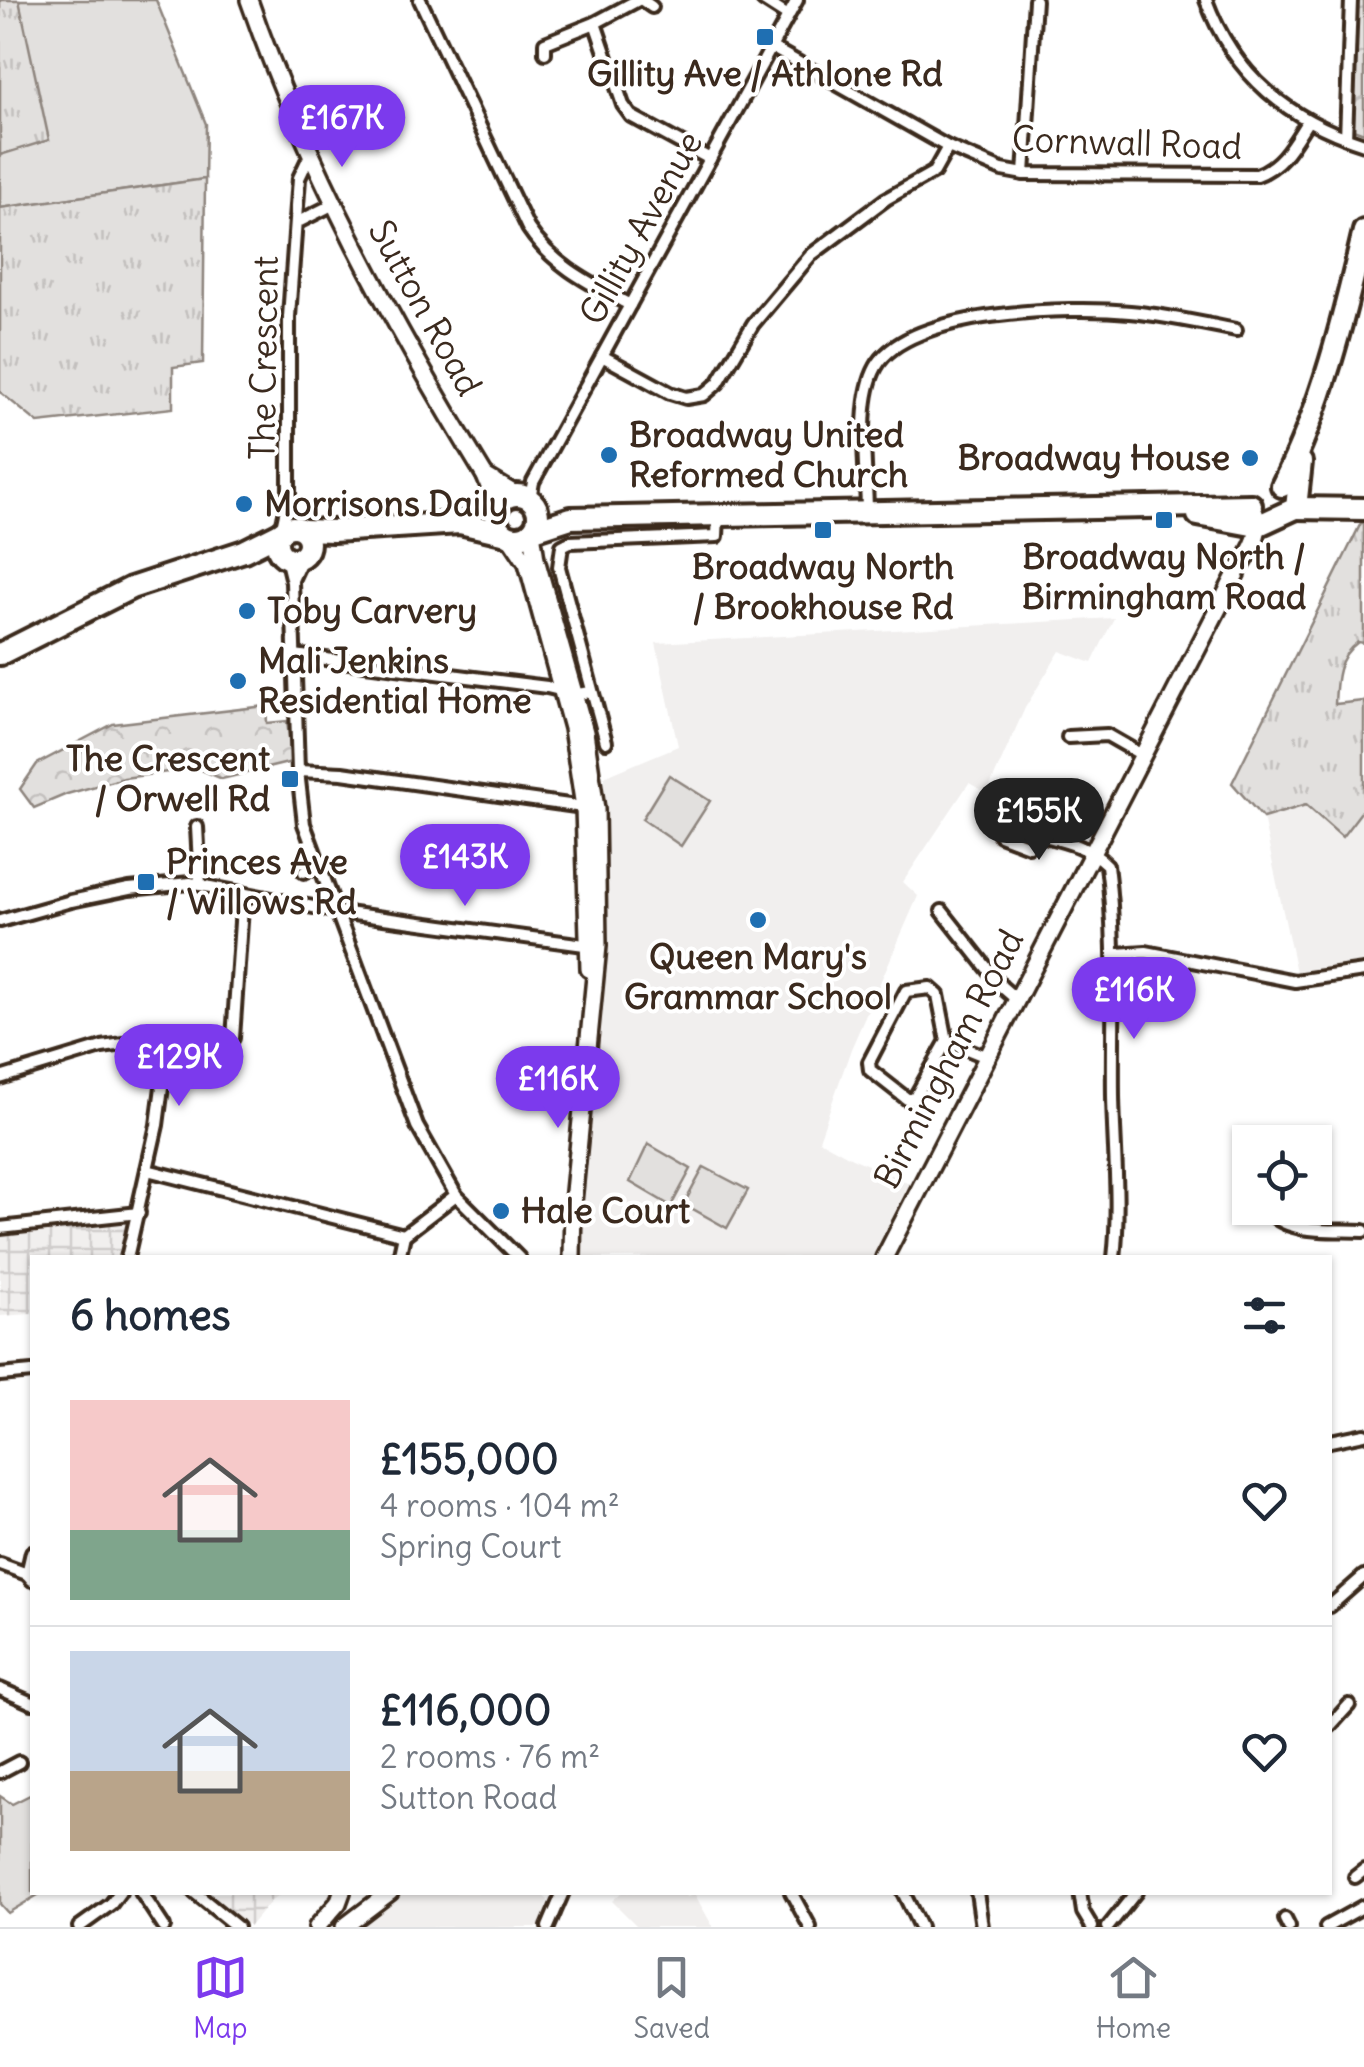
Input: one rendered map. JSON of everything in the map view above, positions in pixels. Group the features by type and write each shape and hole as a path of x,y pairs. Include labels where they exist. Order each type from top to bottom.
{"highway":[{"path":"1290,496 1364,232"},
{"path":"0,654 131,588 244,551 333,531 460,523 518,538 571,518 1171,508 1251,519 1290,496 1358,509"},
{"path":"517,498 538,510 532,531"},
{"path":"506,535 496,521 517,498"},
{"path":"460,523 517,498 571,518"}],"street":[{"name":"Sutton Road","path":"249,0 334,204 485,476 517,498"},
{"path":"420,0 542,250 565,268 630,305"},
{"path":"764,0 788,16"},
{"name":"Gillity Avenue","path":"517,498 602,356 797,0"},
{"path":"1024,174 1034,0"},
{"path":"1206,0 1240,63 1272,96 1307,122 1364,144"},
{"path":"1346,138 1352,0"},
{"path":"545,54 545,43 644,2"},
{"path":"595,23 630,116 710,159"},
{"name":"Cornwall Road","path":"771,47 948,147 1002,170 1024,174 1257,174 1282,160 1307,122"},
{"path":"602,356 670,393 686,398 704,394 718,383 753,324 811,254 886,199 934,172 948,147"},
{"name":"The Crescent","path":"310,154 299,178 289,317 288,495 294,542 298,771 304,824 417,1126 456,1195 515,1255"},
{"name":"The Crescent","path":"296,223 334,204"},
{"path":"867,513 866,396 881,360 890,350 918,334 964,321 1066,310 1130,312 1236,330"},
{"name":"The Crescent","path":"288,495 294,542 292,582"},
{"path":"572,1255 573,1202 593,1003 593,946 590,808 559,567 562,546 570,542 718,536 718,516"},
{"name":"Birmingham Road","path":"886,1255 1238,570 1251,519"},
{"path":"532,531 536,559 577,692"},
{"path":"506,535 527,563 577,692 606,742"},
{"path":"294,656 577,692"},
{"path":"1068,737 1107,735 1142,755"},
{"path":"298,771 342,772 590,808"},
{"path":"197,826 200,884"},
{"path":"1000,835 1029,846 1037,834 1070,842 1106,864 1116,954 1114,1255"},
{"path":"304,872 321,865"},
{"path":"0,921 129,888 200,884 339,912 593,946"},
{"path":"0,1078 102,1047 168,1041 222,1046 232,1038 243,894"},
{"path":"942,911 1016,1000"},
{"path":"1116,954 1146,952 1296,981 1364,971"},
{"path":"930,988 938,995 947,1041 914,1099 907,1099 870,1070 868,1062 906,991 930,988"},
{"path":"128,1255 139,1213 168,1041"},
{"path":"947,1041 987,1057"},
{"path":"147,1170 404,1236"},
{"path":"399,1255 404,1236 456,1195"},
{"path":"0,1228 139,1213"},
{"path":"1288,1225 1364,1231"},
{"path":"0,1375 30,1372"},
{"path":"1332,1442 1364,1434"},
{"path":"0,1566 30,1577"},
{"path":"1332,1604 1364,1576"},
{"path":"1351,1588 1364,1598"},
{"path":"0,1688 30,1702"},
{"path":"1332,1724 1348,1705"},
{"path":"0,1772 19,1762"},
{"path":"79,1927 118,1895"},
{"path":"143,1895 164,1927"},
{"path":"198,1895 237,1927"},
{"path":"341,1895 344,1914 350,1922 364,1914 368,1899"},
{"path":"317,1927 341,1895"},
{"path":"548,1927 561,1895"},
{"path":"793,1895 810,1927"},
{"path":"904,1895 920,1927"},
{"path":"977,1895 982,1927"},
{"path":"1080,1895 1083,1912 1092,1927"},
{"path":"1108,1927 1134,1895"},
{"path":"1332,1926 1364,1906"}],"shaded area":[{"name":"Queen Mary's Grammar School","path":"1114,618 1092,663 1060,651 1025,708 987,793 969,783 903,882 918,896 851,1049 819,1140 909,1183 873,1255 580,1255 608,944 604,777 678,746 656,643"},
{"path":"1306,805 1342,837 1364,808 1364,963 1296,972 1263,818"},
{"path":"129,1223 121,1255 30,1255 30,1314 0,1316 0,1234"},
{"path":"209,1895 280,1895 250,1926"},
{"path":"399,1895 542,1895 548,1900 540,1927 361,1927 359,1923"},
{"path":"619,1895 695,1895 713,1927 638,1927 612,1901"}],"green space":[{"path":"0,0 156,0 206,124 205,179 0,208"},
{"path":"0,0 19,0 49,140 0,155"},
{"path":"1356,0 1364,0 1364,133 1353,129 1350,120"},
{"path":"205,179 203,363 173,367 173,408 38,423 0,392 0,208"},
{"path":"1361,523 1364,643 1358,642 1351,648 1342,662 1335,704 1364,701 1364,808 1342,837 1306,805 1263,818 1232,783"},
{"path":"266,706 267,723 287,721 292,762 222,779 197,768 124,778 34,808 20,789 37,764 113,724"},
{"path":"669,775 710,801 681,846 642,819"},
{"path":"648,1144 691,1169 671,1206 630,1182"},
{"path":"704,1167 748,1190 727,1228 684,1204"},
{"path":"30,1795 30,1895 38,1895 8,1913 0,1904 0,1796 12,1804"}],"place":[{"name":"Gillity Ave / Athlone Rd","path":"765,37"},
{"name":"Broadway United Reformed Church","path":"609,455"},
{"name":"Broadway House","path":"1250,458"},
{"name":"Morrisons Daily","path":"244,504"},
{"name":"Broadway North / Birmingham Road","path":"1164,520"},
{"name":"Broadway North / Brookhouse Rd","path":"823,530"},
{"name":"Toby Carvery","path":"247,611"},
{"name":"Mali Jenkins Residential Home","path":"238,681"},
{"name":"The Crescent / Orwell Rd","path":"290,779"},
{"name":"Princes Ave / Willows Rd","path":"146,882"},
{"name":"Queen Mary's Grammar School","path":"758,920"},
{"name":"Hale Court","path":"501,1211"}]}
